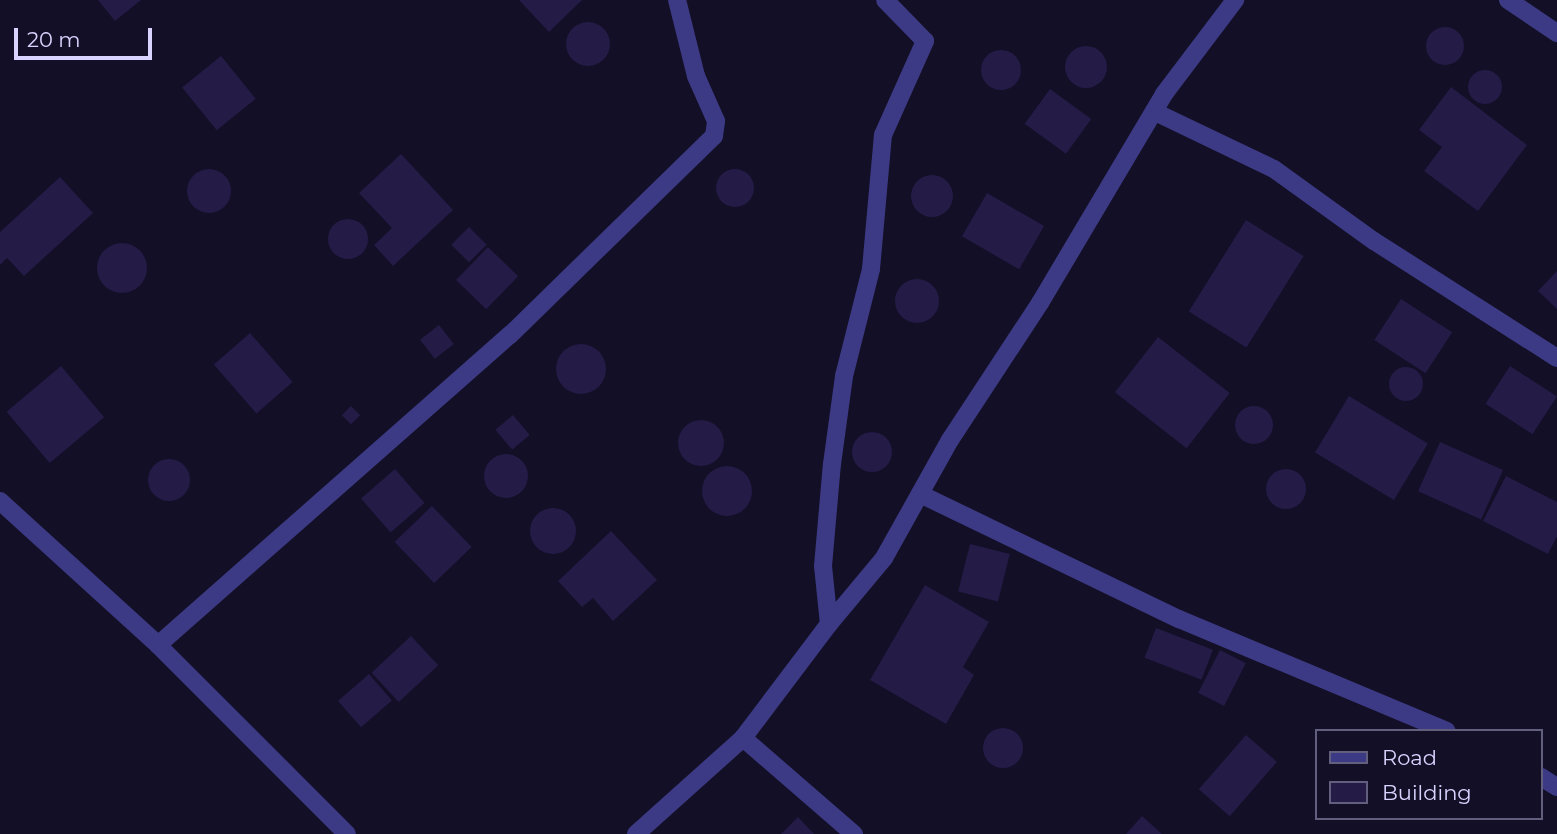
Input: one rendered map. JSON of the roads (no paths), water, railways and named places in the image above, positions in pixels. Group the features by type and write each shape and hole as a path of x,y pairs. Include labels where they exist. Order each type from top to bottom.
{"street":[{"path":"158,645 509,335 714,136 716,121 696,76 677,0"},
{"path":"829,624 823,566 832,464 844,376 871,269 883,135 925,41 885,0"},
{"path":"636,834 743,738 829,624 884,558 950,440 1040,303 1155,111 1235,0"},
{"path":"1508,0 1557,33"},
{"path":"1155,111 1274,169 1374,241 1557,358"},
{"path":"920,494 1179,619 1442,729"},
{"path":"0,501 158,645 347,834"},
{"path":"743,738 854,834"}]}
